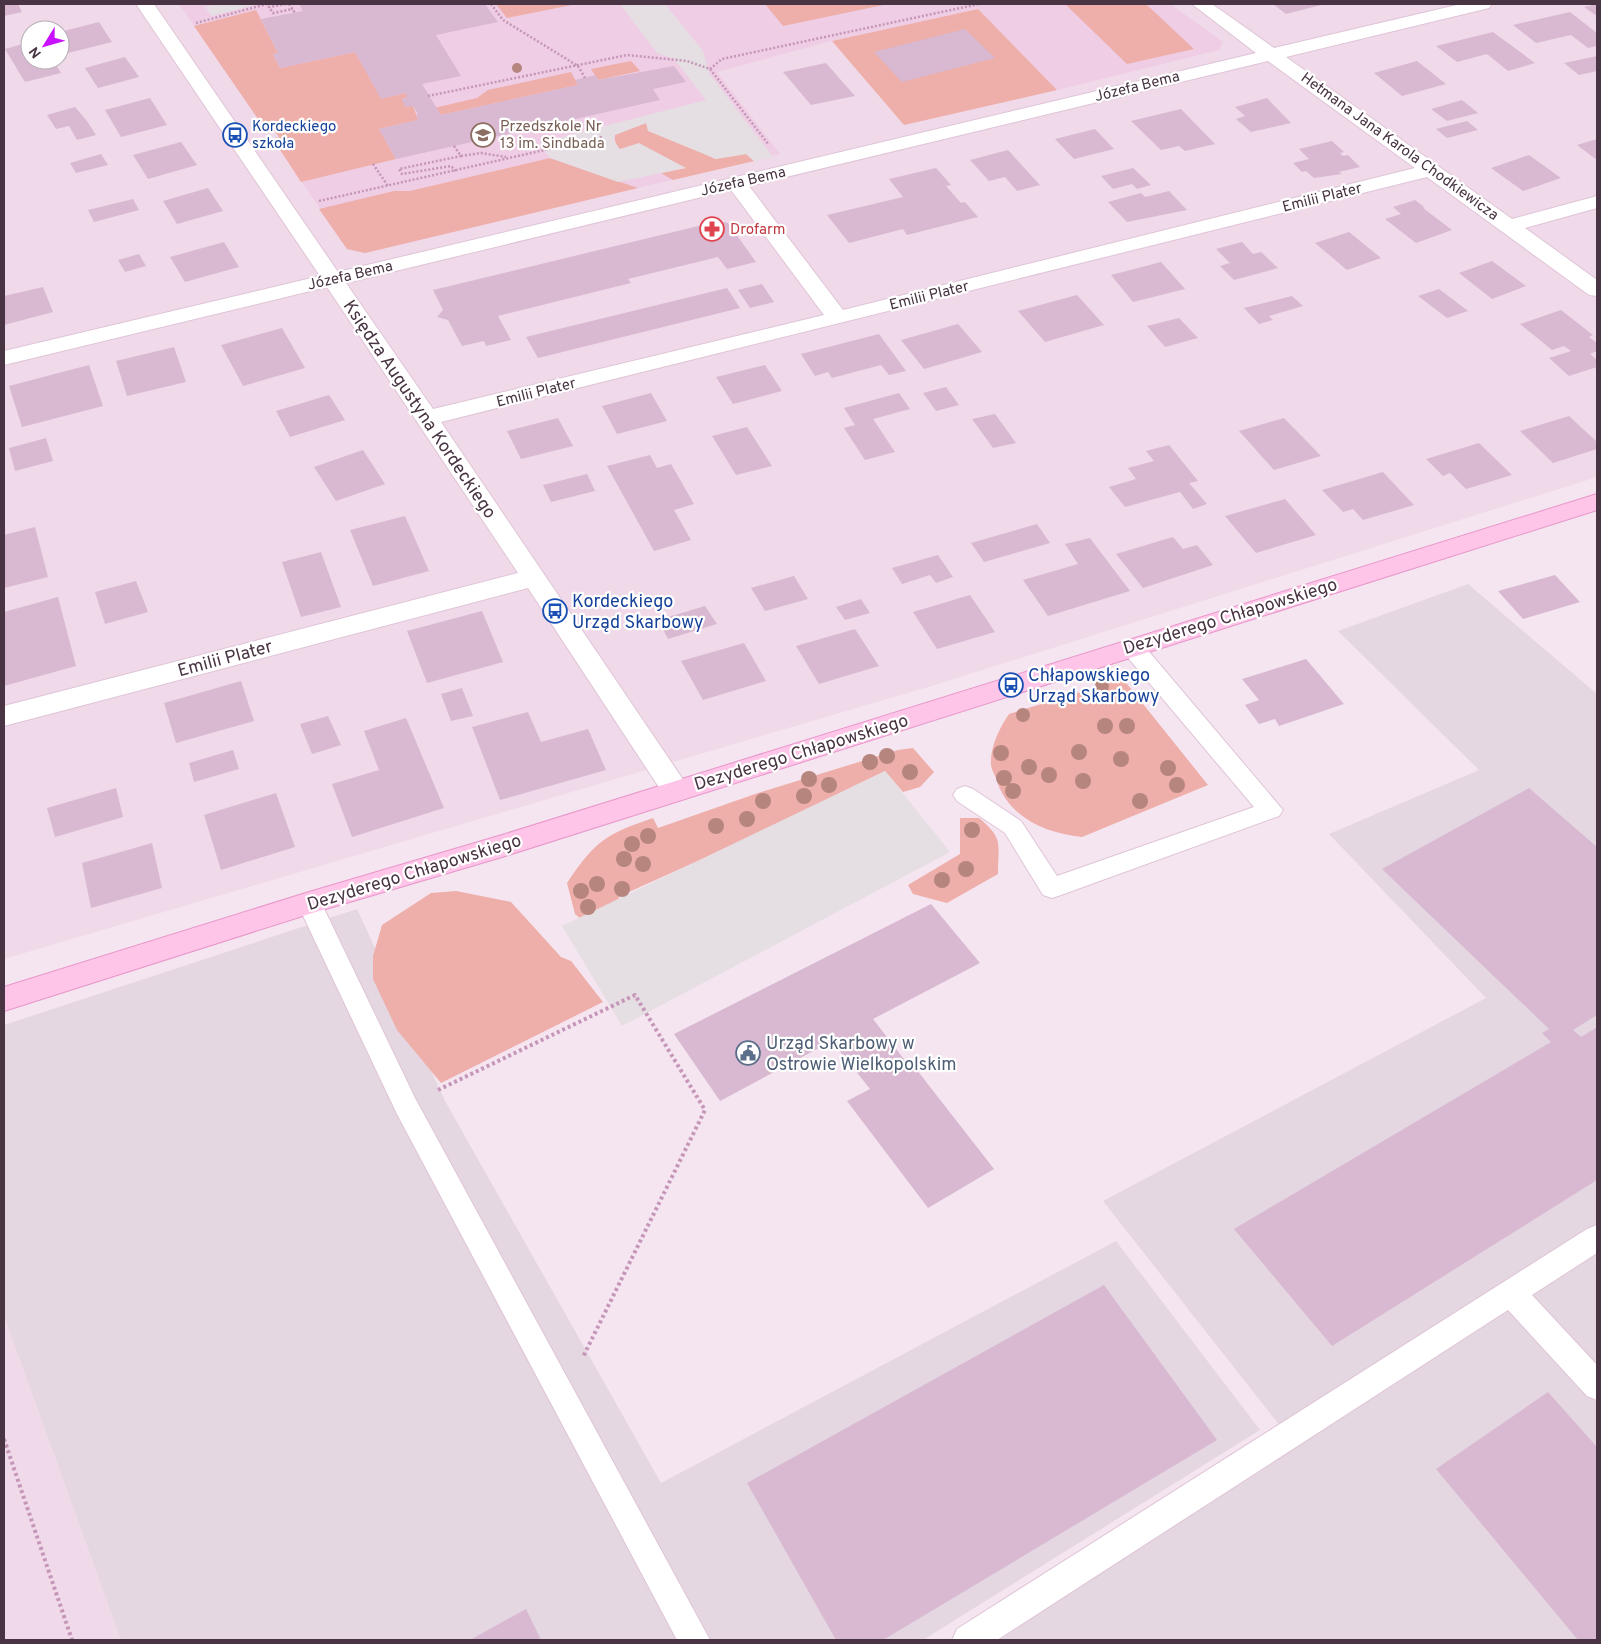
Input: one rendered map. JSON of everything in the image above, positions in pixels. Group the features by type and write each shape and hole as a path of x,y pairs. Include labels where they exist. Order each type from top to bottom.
{"street":[{"name":"Księdza Augustyna Kordeckiego","path":"145,4 331,280 427,418 676,791"},
{"name":"Hetmana Jana Karola Chodkiewicza","path":"1201,4 1597,290"},
{"name":"Józefa Bema","path":"4,358 1483,4"},
{"name":"Emilii Plater","path":"427,418 1431,170"},
{"path":"736,183 838,318"},
{"path":"1510,226 1597,202"},
{"name":"Dezyderego Chłapowskiego","path":"4,999 309,903 502,846 1597,502"},
{"name":"Emilii Plater","path":"4,716 533,578"}],"lane":[{"path":"964,795 1013,827 1052,888 1271,810 1132,647"},
{"path":"309,903 406,1106 694,1640"},
{"path":"968,1640 1597,1238"},
{"path":"1511,1293 1597,1386"}],"path":[{"path":"164,32 267,4"},
{"path":"293,9 273,13 270,7 288,4 293,9 295,13"},
{"path":"491,4 502,20 578,66 585,78"},
{"path":"710,69 722,59 979,4"},
{"path":"428,96 627,55 687,61 710,69 774,152"},
{"path":"284,209 602,137"},
{"path":"454,146 461,156"},
{"path":"456,171 451,166 402,174 399,169 482,153 509,158"},
{"path":"374,164 388,186"},
{"path":"406,1106 635,995 705,1110 562,1398"},
{"path":"4,1439 72,1640"}],"shaded area":[{"path":"4,4 1597,4 1597,477 928,687 4,959"},
{"path":"179,4 1170,4 1223,42 1219,50 1057,90 978,9 832,41 717,72 780,154 365,253 347,249 273,139 279,137 272,127 265,129"},
{"path":"217,4 259,4 212,16 205,7"},
{"path":"496,4 577,4 507,18"},
{"path":"620,4 665,4 703,51 709,73 773,157 754,161 746,154 716,159 648,131 646,123 615,135 614,139 618,147 620,149 639,143 686,168 618,182 550,158 539,143 706,100 674,59 657,53"},
{"path":"765,4 888,4 783,26"},
{"path":"1065,4 1146,4 1194,49 1127,64"},
{"path":"978,9 1057,90 904,125 832,41"},
{"path":"256,10 278,53 273,54 280,68 355,52 381,98 406,93 408,97 402,99 413,106 418,120 379,129 396,159 301,182 273,139 279,137 272,127 265,129 194,26"},
{"path":"631,61 640,71 598,80 591,69"},
{"path":"571,72 578,85 441,115 434,108 477,98 488,90"},
{"path":"646,123 715,159 746,154 754,161 673,180 661,173 685,168 620,149 615,143 615,135"},
{"path":"550,158 638,188 365,253 347,249 319,209 394,191 410,191"},
{"path":"1468,584 1597,694 1597,1640 999,1640 1295,1445 1103,1201 1486,998 1329,834 1479,770 1338,631"},
{"path":"1123,679 1208,785 1082,837 1054,832 1029,821 1018,813 1001,792 991,766 994,744 1009,714"},
{"path":"913,748 934,772 920,787 903,792 885,771 731,846 620,896 602,923 587,924 575,914 567,883 594,848 624,829 653,818 658,828 758,793 898,750"},
{"path":"885,771 950,852 622,1026 562,926"},
{"path":"960,818 979,818 993,831 999,848 998,874 947,903 913,894 908,885 960,854"},
{"path":"456,891 511,902 561,957 571,961 603,1002 441,1083 397,1030 373,979 373,956 382,925 431,893"},
{"path":"357,909 445,1101 661,1483 1116,1241 1260,1430 923,1640 121,1640 4,1316 4,1025"},
{"path":"4,1316 121,1640 4,1640"}],"building":[{"path":"4,4 18,4 22,12 4,16"},
{"path":"299,4 485,4 498,22 436,35 461,76 422,84 441,115 578,85 575,80 596,75 598,80 674,66 686,82 653,89 660,100 396,159 379,129 418,120 416,115 418,114 413,106 405,107 402,99 408,97 406,93 381,99 355,52 280,68 273,54 278,53 261,19 303,11"},
{"path":"1273,4 1325,4 1286,14"},
{"path":"1597,4 1597,16 1584,7"},
{"path":"1570,12 1597,33 1597,46 1588,48 1571,35 1536,43 1513,25"},
{"path":"99,22 112,42 70,52 70,29"},
{"path":"965,29 995,58 902,82 874,52"},
{"path":"1493,32 1535,63 1508,71 1487,54 1457,62 1436,46"},
{"path":"20,45 20,70 59,70 61,73 25,82 5,49"},
{"path":"1597,56 1597,71 1579,75 1564,63"},
{"path":"125,57 139,77 98,88 85,68"},
{"path":"1417,61 1446,84 1402,96 1374,73"},
{"path":"826,63 855,96 811,105 783,72"},
{"path":"150,98 167,125 121,137 105,110"},
{"path":"1267,98 1291,123 1251,132 1236,119 1245,116 1235,107"},
{"path":"1462,100 1478,113 1447,121 1431,109"},
{"path":"75,107 96,135 77,140 69,126 56,129 47,115"},
{"path":"1181,109 1215,144 1185,151 1179,146 1161,150 1131,121"},
{"path":"1467,121 1478,130 1447,138 1436,129"},
{"path":"1095,129 1114,149 1074,159 1055,139"},
{"path":"1597,139 1597,160 1577,145"},
{"path":"1332,141 1344,152 1340,153 1343,156 1348,155 1360,167 1339,172 1342,174 1314,178 1306,171 1302,172 1293,163 1309,159 1299,149"},
{"path":"181,142 197,165 148,179 133,155"},
{"path":"1008,150 1040,185 1017,191 1005,177 989,181 970,160"},
{"path":"101,154 108,165 76,173 70,163"},
{"path":"1529,155 1561,178 1523,191 1491,168"},
{"path":"936,168 951,185 946,186 961,203 965,202 978,217 907,235 903,229 849,243 827,215 903,197 889,179"},
{"path":"1133,168 1151,185 1137,189 1132,184 1113,189 1101,176"},
{"path":"208,188 223,211 177,224 163,201"},
{"path":"1169,191 1187,210 1127,222 1108,202 1141,193 1145,197"},
{"path":"133,199 139,210 94,222 88,210"},
{"path":"1415,200 1452,230 1416,243 1385,219 1401,214 1393,207"},
{"path":"719,221 728,223 756,262 727,269 718,257 628,279 631,283 498,316 511,340 486,346 484,341 462,346 448,320 437,317 443,310 433,290"},
{"path":"1349,232 1381,258 1347,270 1315,243"},
{"path":"224,242 239,267 185,282 170,257"},
{"path":"1242,242 1253,254 1261,252 1278,268 1234,280 1220,266 1230,263 1216,249"},
{"path":"139,254 146,266 125,272 118,260"},
{"path":"1492,261 1526,286 1492,299 1459,273"},
{"path":"1161,262 1185,289 1133,302 1111,275"},
{"path":"762,284 774,302 750,308 738,290"},
{"path":"43,287 53,312 4,325 4,296"},
{"path":"727,288 740,308 538,358 526,337"},
{"path":"1439,289 1468,311 1447,318 1418,296"},
{"path":"1077,295 1104,325 1045,342 1018,311"},
{"path":"1292,296 1303,306 1269,316 1273,320 1259,324 1244,308"},
{"path":"1561,310 1593,335 1589,337 1597,343 1597,351 1590,354 1597,360 1597,367 1569,376 1549,358 1571,351 1564,346 1552,350 1520,324"},
{"path":"1179,318 1198,338 1165,347 1147,326"},
{"path":"958,324 982,352 924,369 901,340"},
{"path":"282,328 305,368 243,386 221,345"},
{"path":"879,334 906,371 889,375 881,365 832,378 828,372 815,376 801,354"},
{"path":"174,347 186,382 127,396 116,361"},
{"path":"89,365 103,406 22,427 9,386"},
{"path":"765,365 782,391 733,404 716,377"},
{"path":"946,387 959,405 936,411 923,393"},
{"path":"651,393 667,421 617,434 602,406"},
{"path":"899,393 910,409 873,419 895,452 865,460 844,428 855,425 844,408"},
{"path":"329,395 345,420 290,437 276,411"},
{"path":"995,414 1016,443 993,448 972,419"},
{"path":"1569,416 1597,442 1597,449 1553,463 1520,431"},
{"path":"558,418 573,446 521,459 507,431"},
{"path":"1284,418 1321,456 1274,470 1239,431"},
{"path":"747,427 772,466 736,475 712,436"},
{"path":"46,438 53,461 15,471 9,448"},
{"path":"1479,443 1512,475 1466,489 1450,473 1443,476 1426,459"},
{"path":"1169,445 1198,481 1189,483 1207,504 1193,509 1180,492 1125,507 1109,487 1136,479 1128,468 1154,461 1146,451"},
{"path":"363,450 385,484 336,501 314,467"},
{"path":"650,455 657,468 671,464 694,504 674,510 691,540 654,551 607,466"},
{"path":"1383,472 1414,505 1363,520 1353,509 1343,512 1322,490"},
{"path":"587,474 595,491 551,502 543,485"},
{"path":"1285,499 1316,535 1256,553 1225,516"},
{"path":"405,516 429,571 373,586 350,530"},
{"path":"1037,524 1050,543 984,562 971,543"},
{"path":"35,527 48,577 4,588 4,535"},
{"path":"1173,537 1183,549 1197,545 1213,565 1143,588 1116,554"},
{"path":"1090,538 1130,591 1048,616 1023,580 1078,564 1065,544"},
{"path":"321,552 341,607 301,617 282,562"},
{"path":"938,555 953,577 936,583 930,575 902,584 892,568"},
{"path":"1555,575 1580,602 1523,619 1498,591"},
{"path":"794,576 808,599 765,611 751,588"},
{"path":"136,581 148,612 105,624 95,592"},
{"path":"970,595 995,632 937,649 913,612"},
{"path":"58,597 76,666 4,686 4,612"},
{"path":"861,599 870,613 845,620 836,607"},
{"path":"705,606 717,624 668,639 658,620"},
{"path":"482,611 503,662 427,683 407,631"},
{"path":"855,629 879,666 819,684 796,646"},
{"path":"744,643 766,681 703,700 681,661"},
{"path":"1306,659 1344,704 1279,726 1275,719 1259,724 1245,705 1259,700 1242,679"},
{"path":"241,681 254,721 176,743 164,703"},
{"path":"462,688 473,716 451,721 441,694"},
{"path":"528,712 541,742 588,729 606,770 500,800 472,727"},
{"path":"328,716 341,745 312,754 300,724"},
{"path":"406,718 444,808 352,837 332,784 379,770 364,731"},
{"path":"233,750 239,769 194,782 189,763"},
{"path":"116,788 123,817 55,837 47,808"},
{"path":"1529,788 1597,847 1597,1015 1573,1030 1581,1037 1597,1027 1597,1180 1332,1346 1234,1229 1551,1042 1542,1033 1549,1029 1382,869"},
{"path":"276,793 295,847 221,870 204,815"},
{"path":"152,843 162,888 91,908 82,863"},
{"name":"Urząd Skarbowy w Ostrowie Wielkopolskim","path":"931,904 980,963 873,1019 910,1067 913,1065 994,1169 928,1208 847,1101 870,1089 832,1041 720,1101 674,1034"},
{"path":"1104,1285 1217,1440 883,1640 836,1640 747,1483"},
{"path":"1548,1392 1597,1447 1597,1640 1578,1640 1436,1469"},
{"path":"526,1609 541,1640 470,1640"}],"place":[{"name":"Kordeckiego szkoła","path":"235,135"},
{"name":"Przedszkole Nr 13 im. Sindbada","path":"483,135"},
{"name":"Drofarm","path":"712,229"},
{"name":"Kordeckiego Urząd Skarbowy","path":"555,611"},
{"name":"Chłapowskiego Urząd Skarbowy","path":"1011,685"},
{"name":"Urząd Skarbowy w Ostrowie Wielkopolskim","path":"748,1053"}]}
